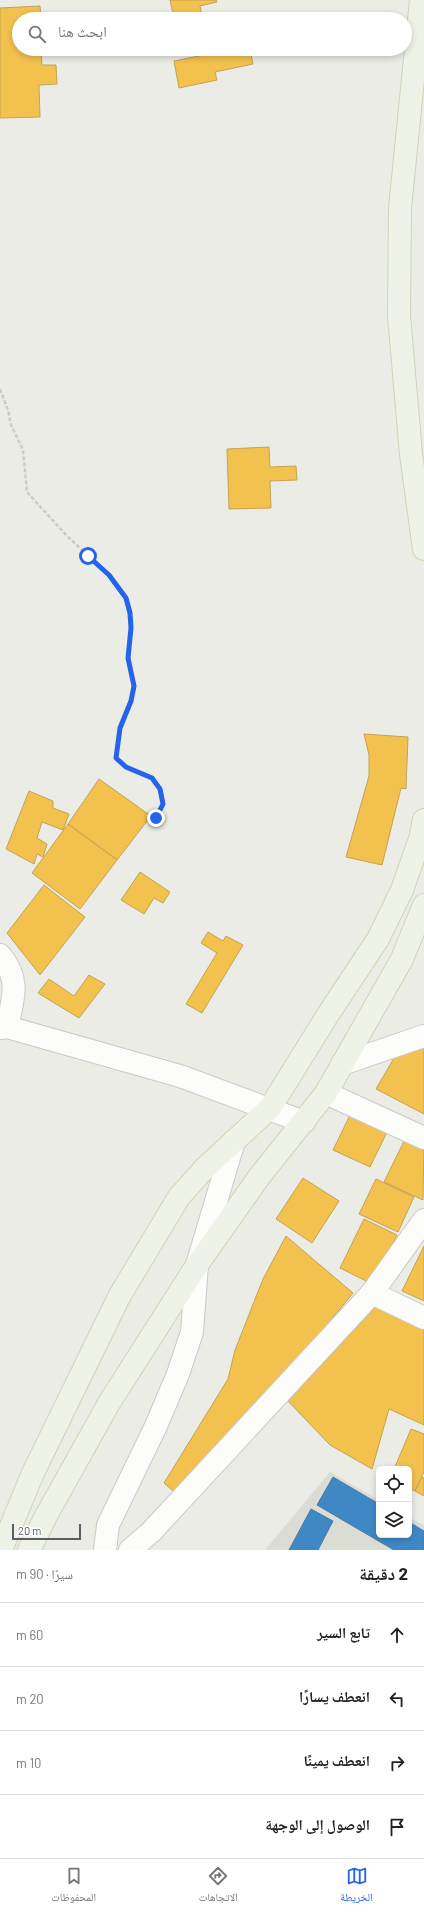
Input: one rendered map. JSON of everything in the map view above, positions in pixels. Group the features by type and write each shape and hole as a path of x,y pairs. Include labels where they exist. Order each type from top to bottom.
{"main road":[{"path":"421,0 400,208 399,316 411,454 424,548"},
{"path":"1,1550 33,1473 120,1295 179,1197 205,1168 270,1108 329,1013 378,939 402,890 420,838 424,820"},
{"path":"29,1550 46,1516 109,1403 197,1265 259,1177 326,1093 402,959 424,905"}],"street":[{"path":"0,955 10,970 14,987 3,1027 180,1076 270,1108 304,1122"},
{"path":"342,1064 424,1036"},
{"path":"326,1093 424,1138"},
{"path":"105,1550 108,1525 156,1426 178,1374 192,1332 197,1265 234,1140"},
{"path":"130,1550 151,1532 372,1293 424,1220"},
{"path":"372,1293 424,1318"}],"path":[{"path":"0,389 2,398 8,410 11,425 23,450 27,492 67,536 109,575 126,598 131,628 128,658 134,686 131,701 120,728 116,758 126,767 152,778 160,789 163,804 156,818"}],"shaded area":[{"path":"330,1472 376,1498 376,1538 412,1538 412,1519 424,1525 424,1550 265,1550"}],"building: سكن":[{"path":"170,0 216,0 217,2 200,6 201,12 173,12"},
{"path":"40,6 40,12 12,12 12,56 41,56 42,65 56,65 57,84 39,85 40,117 0,118 0,8"},
{"path":"199,56 251,56 253,64 215,72 217,80 179,88 174,61"},
{"path":"269,447 270,467 296,466 297,480 270,481 271,508 229,509 227,449"},
{"path":"364,734 408,737 406,789 401,788 382,865 346,857 369,776 369,755"},
{"path":"99,779 151,816 117,860 68,824"},
{"path":"29,791 53,801 53,808 69,814 63,830 42,822 37,838 47,844 43,857 37,854 34,864 6,849"},
{"path":"68,824 117,860 80,909 32,873"},
{"path":"140,872 170,892 163,903 154,898 144,914 121,900"},
{"path":"44,885 85,917 40,975 7,933"},
{"path":"208,932 223,941 226,936 243,945 202,1013 186,1004 217,953 201,943"},
{"path":"89,975 105,984 79,1018 38,993 49,979 74,996"},
{"path":"424,1048 424,1114 376,1089 394,1058"},
{"path":"353,1109 390,1126 370,1167 333,1150"},
{"path":"407,1135 424,1143 423,1200 384,1182"},
{"path":"303,1178 339,1201 312,1243 276,1219"},
{"path":"376,1179 414,1197 398,1232 359,1214"},
{"path":"364,1219 397,1235 374,1285 340,1268"},
{"path":"286,1236 353,1293 303,1354 179,1496 164,1483 228,1379 235,1350 263,1279"},
{"path":"424,1246 424,1301 402,1291"},
{"path":"375,1307 424,1328 424,1425 389,1409 372,1469 330,1445 288,1401"},
{"path":"411,1429 424,1434 424,1472 415,1491 412,1490 412,1466 395,1466"},
{"path":"422,1477 424,1478 424,1496 415,1491"}],"building: مدارس":[{"path":"333,1477 376,1502 376,1538 412,1538 412,1524 424,1531 424,1550 394,1550 317,1505"},
{"path":"311,1509 333,1521 318,1550 289,1550"}],"route":[{"path":"88,556 109,575 126,598 130,613 131,643 128,658 134,686 131,701 120,728 116,758 126,767 152,778 160,789 163,804 156,818"}]}
